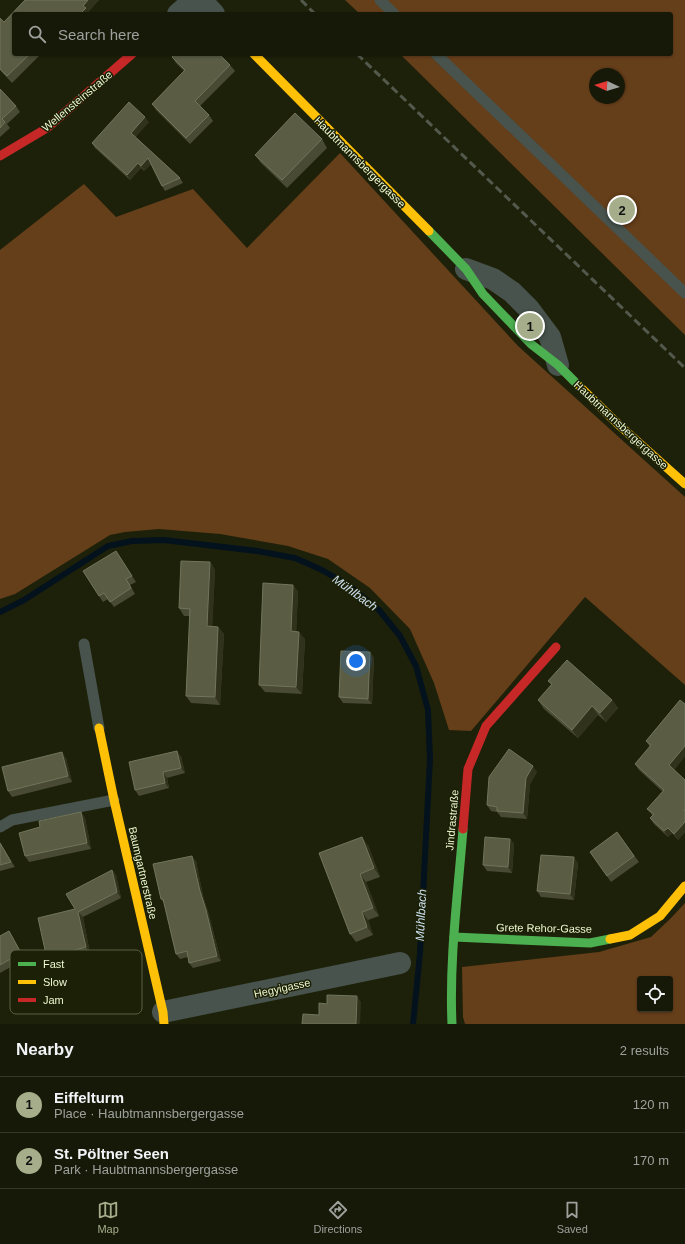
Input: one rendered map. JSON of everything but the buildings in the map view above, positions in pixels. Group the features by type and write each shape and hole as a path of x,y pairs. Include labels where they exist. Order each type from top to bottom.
{"street":[{"path":"180,12 194,0"},
{"path":"201,0 212,12"},
{"name":"Wellensteinstraße","path":"0,156 47,128 130,56"},
{"name":"Haubtmannsbergergasse","path":"256,56 466,269 493,278 512,292 529,309 550,337 558,365 619,425 685,484"},
{"name":"Jindrastraße","path":"452,1024 451,1005 454,937 468,769 486,726 556,647"},
{"name":"Baumgartnerstraße","path":"99,728 164,1018"},
{"name":"Grete Rehor-Gasse","path":"454,937 590,943 630,935 660,916 685,886"},
{"name":"Hegyigasse","path":"164,1018 400,963"}],"lane":[{"path":"380,0 392,12"},
{"path":"438,56 685,294"},
{"path":"84,644 99,728"},
{"path":"0,827 12,820 114,800"}],"shaded area":[{"path":"345,0 685,0 685,335 402,56 673,56 673,12 358,12"},
{"path":"340,153 518,346 685,497 685,685 585,597 471,731 449,730 434,683 410,629 370,588 328,559 288,546 220,534 159,529 110,535 15,594 0,599 0,250 84,184 116,217 193,189 247,248"},
{"path":"685,903 685,1024 465,1024 463,1017 462,967 599,952 651,937"}],"waterway":[{"name":"Mühlbach","path":"0,612 24,600 108,546 132,541 164,540 257,551 295,558 320,569 350,586 379,610 400,636 416,666 428,710 430,759 420,953 413,1024"}],"railway":[{"path":"301,0 313,12"},
{"path":"359,56 685,368"}],"traffic: fast":[{"path":"429,231 466,269 483,294 531,344 558,365 580,387"},
{"path":"452,1024 451,1000 454,926 463,829"},
{"path":"454,937 590,943 610,939"}],"traffic: slow":[{"path":"256,56 429,231"},
{"path":"580,387 619,425 685,484"},
{"path":"99,728 163,1012 164,1024"},
{"path":"610,939 630,935 660,916 685,886"}],"traffic: jam":[{"path":"0,156 47,128 130,56"},
{"path":"463,829 468,769 486,726 556,647"}],"place":[{"name":"St. Pöltner Seen","path":"622,210"},
{"name":"Eiffelturm","path":"530,326"}]}
